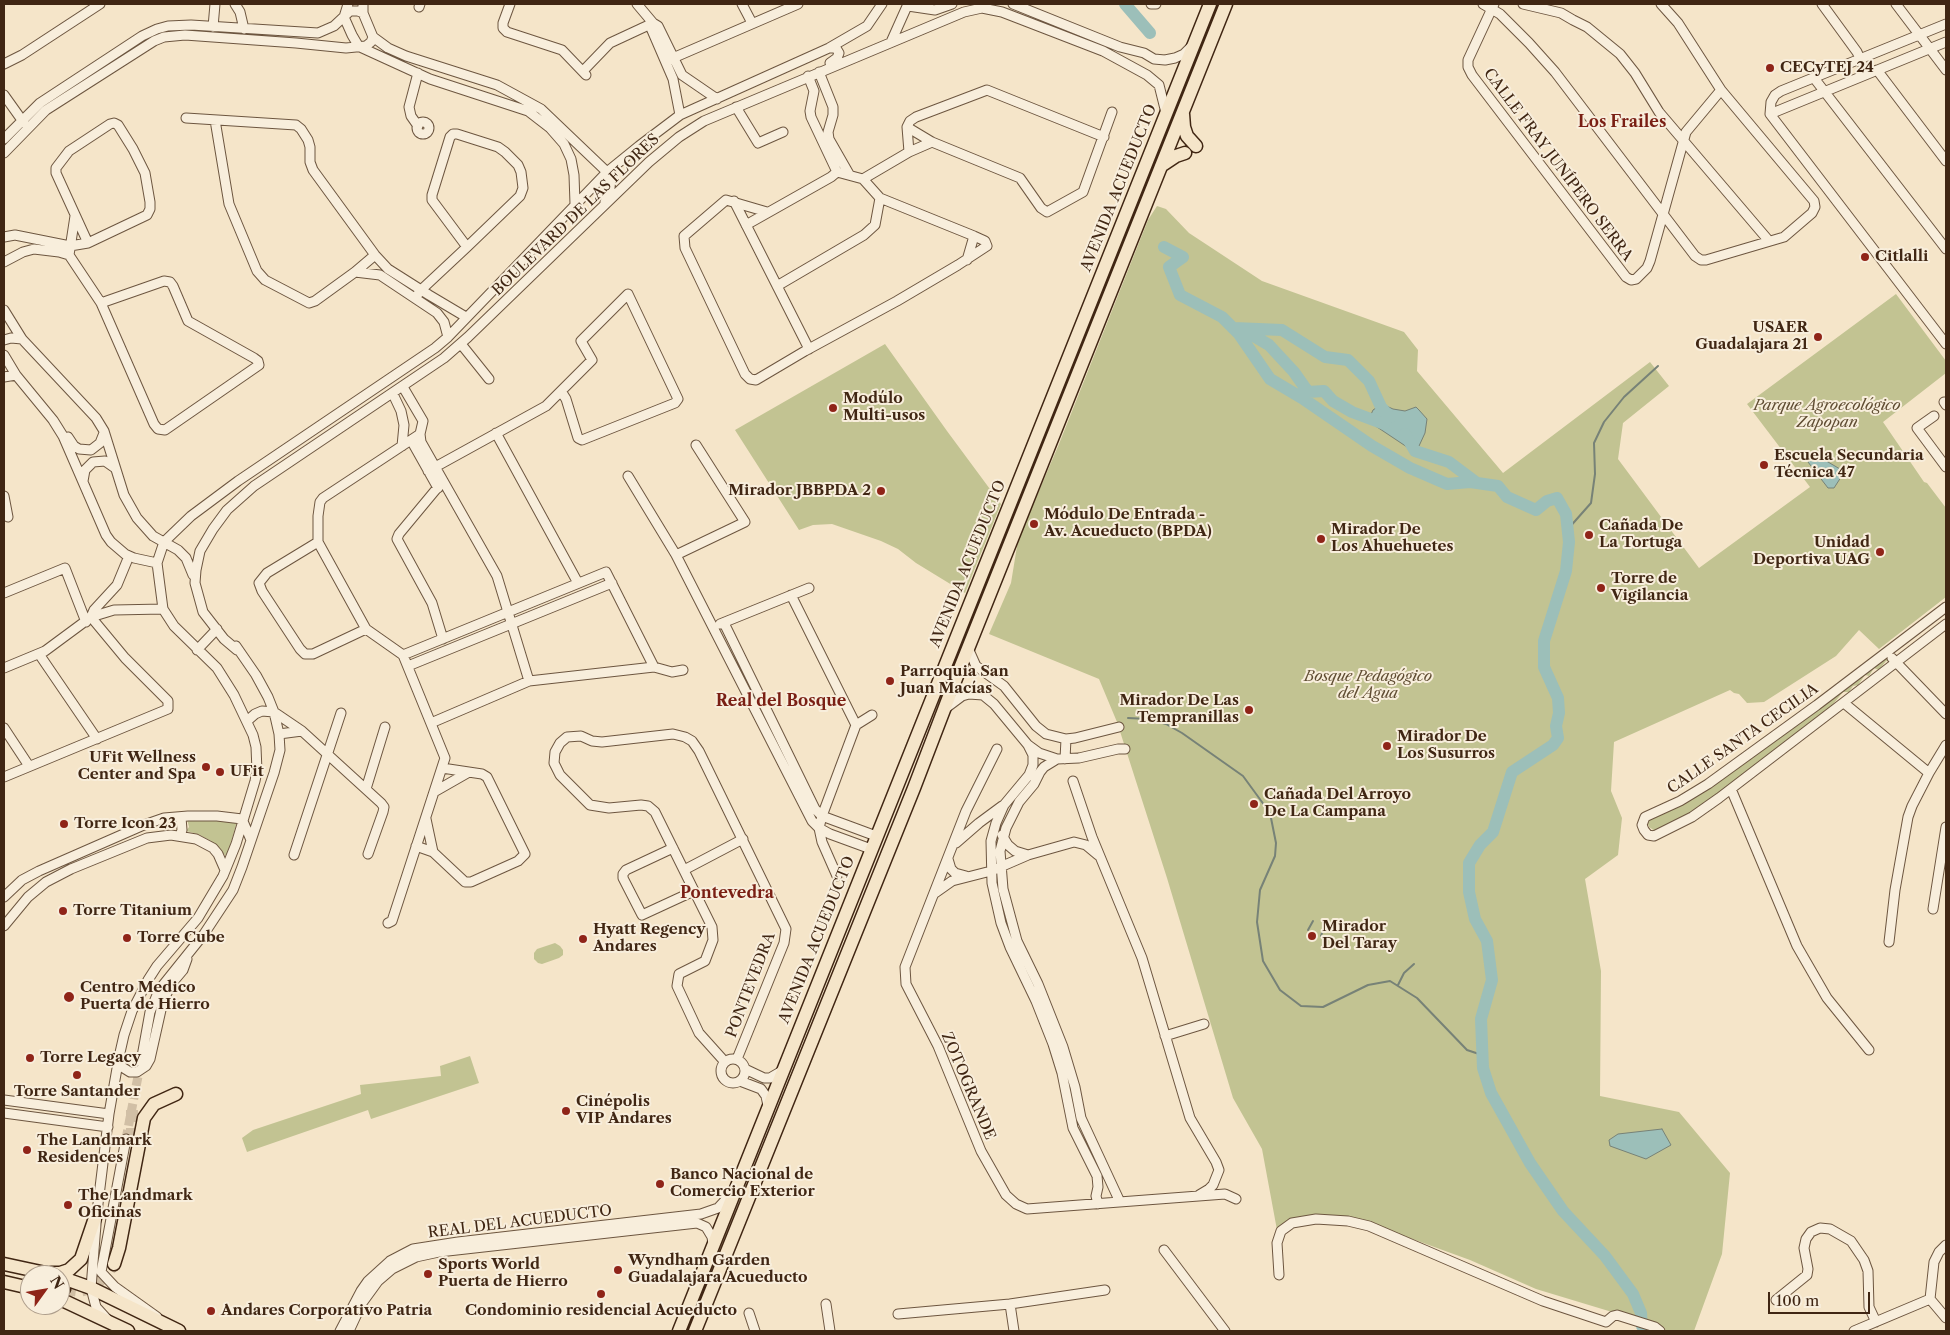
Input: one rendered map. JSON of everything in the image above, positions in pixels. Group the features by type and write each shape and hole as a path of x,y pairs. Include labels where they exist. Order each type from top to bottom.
{"main road":[{"name":"AVENIDA ACUEDUCTO","path":"679,1331 1210,4"},
{"name":"AVENIDA ACUEDUCTO","path":"695,1331 1226,4"},
{"path":"1161,166 1190,149 1184,128 1183,110"},
{"path":"1031,451 1045,457"},
{"path":"129,1139 113,1248 114,1264 119,1248 144,1118 154,1104 176,1094"},
{"path":"70,1269 81,1259 96,1212"},
{"path":"4,1264 20,1270"},
{"path":"4,1272 20,1276"},
{"path":"4,1282 20,1286"},
{"path":"70,1285 91,1288 179,1331"},
{"path":"70,1293 109,1321 128,1331"}],"street":[{"path":"4,64 22,54 90,7 100,4"},
{"path":"214,27 215,4"},
{"path":"235,4 240,12 244,29"},
{"path":"348,4 344,17 360,47 418,73 528,111 550,128 564,144 570,159 574,174 575,204"},
{"path":"363,4 363,14 373,37 388,48 406,56 497,85 541,109 611,178 610,188 604,204"},
{"path":"510,4 503,23 503,28 506,32 562,50 584,73 610,43 653,23"},
{"path":"637,4 653,23 658,26 670,60 680,116"},
{"path":"742,4 752,23"},
{"path":"670,60 798,4"},
{"name":"BOULEVARD DE LAS FLORES","path":"164,542 190,516 435,348 448,337 607,172 680,116 796,61 829,48 867,26 882,4"},
{"path":"891,42 908,5 935,10 952,4"},
{"path":"1013,4 1143,58 1165,60 1175,58 1184,54 1193,45"},
{"path":"1523,4 1561,13 1586,27 1620,54 1635,73 1659,112 1769,241"},
{"path":"1561,13 1566,4"},
{"path":"1489,5 1530,43 1555,72 1663,215 1700,260 1718,258 1784,237 1809,217 1815,207 1814,201 1722,90 1678,23 1661,4"},
{"path":"1822,4 1861,58 1867,74"},
{"path":"1896,4 1946,70"},
{"name":"CALLE FRAY JUNÍPERO SERRA","path":"1489,5 1468,60 1468,67 1472,75 1630,280 1636,278 1647,268 1663,215"},
{"name":"BOULEVARD DE LAS FLORES","path":"188,954 209,927 233,890 252,840 280,750 279,734 274,712 261,683 237,650 224,639 203,612 195,583 200,551 217,522 234,503 254,486 393,394 461,344 604,204 679,137 704,121 736,106 964,12 982,8 1002,12 1104,51 1155,80 1162,91 1166,113"},
{"path":"16,140 5,132 40,103 142,36 168,26 318,33 326,31 353,10 358,10 363,14"},
{"path":"1946,24 1775,95 1771,102 1770,114 1942,331 1946,344"},
{"path":"1073,40 1078,30"},
{"path":"4,153 46,110 154,41 164,37 185,35 304,43 346,48 369,44 373,37"},
{"path":"1770,114 1946,42"},
{"path":"829,48 836,48 839,56 821,71 833,107 833,115 828,132 829,139 848,174"},
{"path":"670,60 686,79 717,99"},
{"path":"790,84 779,83 776,77 796,61"},
{"path":"1876,70 1946,162"},
{"path":"418,73 409,107 411,116 418,126"},
{"path":"808,76 814,91 810,111 811,117 837,172"},
{"path":"1814,78 1946,250"},
{"path":"909,152 907,127 910,121 987,90 1104,137"},
{"path":"1663,215 1686,132 1722,90"},
{"path":"4,95 28,127"},
{"path":"736,106 758,144 783,132"},
{"path":"907,127 932,142 1020,178 1026,184 1040,208 1047,212 1083,192 1112,112"},
{"path":"186,118 296,125 301,129 310,147 310,162 313,170 375,255 388,269 466,317"},
{"path":"215,120 229,204 257,271 265,280 309,303 315,301 356,272 375,255"},
{"path":"4,262 23,252 34,249 60,252 70,251 88,243 147,215 150,209 145,174 133,149 118,125 114,123 69,152 56,168 56,173 88,243"},
{"path":"415,298 421,290 467,247 520,196 523,188 518,165 505,152 498,147 453,134 450,137 432,200 467,247"},
{"path":"864,179 909,152 932,142"},
{"path":"768,212 726,200 684,236 685,248 745,374 750,379 756,380 967,260 988,246 985,241 974,236 880,198 864,179 837,172"},
{"path":"746,225 837,172"},
{"path":"777,286 864,235 875,226 880,198"},
{"path":"734,201 809,349"},
{"path":"70,251 75,216"},
{"path":"4,237 15,235 35,238 70,251 101,303 154,424 158,429 165,430 259,365 258,361 254,358 188,321 170,282 164,281 101,303"},
{"path":"967,260 974,236"},
{"path":"34,249 35,238"},
{"path":"522,261 522,270 525,273 535,272"},
{"path":"356,272 380,276 437,313 444,322 448,337"},
{"path":"504,278 509,278 514,283 514,292"},
{"path":"432,469 546,406 561,391 592,360 581,341 628,294 678,399 676,403 582,440 578,438 566,399 561,391"},
{"path":"4,310 22,339 87,406 96,418 104,431 124,495 137,518 153,536 178,550 186,558 191,566 195,583"},
{"path":"4,340 12,338 22,339"},
{"path":"461,344 489,378"},
{"path":"4,355 16,375 56,424 63,436 106,535 117,548 129,556 137,560 157,563"},
{"path":"4,377 16,375"},
{"path":"403,387 424,421 420,434 421,442 432,469 497,576 529,681"},
{"path":"393,394 401,412 404,425 402,446"},
{"path":"344,409 352,421"},
{"path":"1934,416 1917,428 1946,467"},
{"path":"56,424 65,431 74,446 85,450 91,450 100,443 104,431"},
{"path":"496,433 578,583"},
{"path":"388,923 392,921 445,758 403,655 366,629 318,542 318,516 321,500 420,434"},
{"path":"411,440 432,469"},
{"path":"676,555 745,522 696,445"},
{"path":"84,482 83,476 88,466 99,461 110,464 117,473"},
{"path":"628,476 676,555 807,813 820,828 871,849"},
{"path":"440,484 399,534 397,539 432,603 443,638"},
{"path":"4,496 6,518 18,514"},
{"path":"109,1321 96,1308 91,1288 96,1212 118,1057 132,1011 148,980 157,966 198,918 225,870 232,855 242,819 256,781 257,771 256,747 247,721 234,695 217,668 174,626 162,609 157,563 164,542"},
{"path":"318,542 267,573 260,583 262,591 305,654 313,654 366,629"},
{"path":"4,668 39,654 90,616 117,585 129,556"},
{"path":"4,593 65,568 79,602 125,658 169,703 167,710 4,777"},
{"path":"403,655 606,572 654,667"},
{"path":"408,666 612,583"},
{"path":"712,627 808,588"},
{"path":"792,595 859,724"},
{"path":"79,602 90,616"},
{"name":"CALLE SANTA CECILIA","path":"1946,607 1817,705 1708,784 1680,801 1646,817 1642,825 1644,830 1648,835 1654,836 1692,817 1946,624"},
{"path":"90,616 114,610 162,609"},
{"path":"724,622 815,809 822,816 876,836"},
{"path":"198,651 219,632"},
{"path":"968,647 976,666 1004,686 1036,726 1053,737 1066,739 1118,727"},
{"path":"1886,652 1946,714"},
{"path":"39,654 97,739"},
{"path":"431,723 529,681 654,667 672,672 683,670"},
{"path":"944,710 962,696 969,694 983,695 994,704 1028,745 1039,753 1061,759 1079,758 1125,749"},
{"path":"1844,702 1929,773"},
{"path":"247,721 262,711 274,712 302,731 384,807 368,854"},
{"path":"294,855 341,713"},
{"path":"837,876 822,842 820,828 822,816 859,724 872,715"},
{"path":"366,789 385,727"},
{"path":"4,728 30,766"},
{"path":"279,734 302,731"},
{"name":"PONTEVEDRA","path":"724,1062 699,1033 677,986 679,974 704,961 713,940 712,928 658,816 648,806 640,804 602,808 585,802 560,775 554,763 555,752 560,743 567,737 576,735 597,742 673,734 685,737 696,745 786,929 784,943 737,1059"},
{"path":"1061,759 1066,739"},
{"path":"1028,745 1033,759 1034,784 1019,802 1003,837 1000,852 1003,889 1011,922 1022,954 1038,984 1063,1047 1075,1087 1078,1107 1089,1139 1120,1202"},
{"path":"1889,942 1895,890 1908,817 1929,773 1946,745"},
{"name":"ZOTOGRANDE","path":"997,750 966,811 905,967 906,984 938,1046 981,1152 1006,1195 1016,1204 1027,1209 1225,1194 1236,1199"},
{"path":"954,845 1004,805 1034,775 1044,767 1061,759"},
{"path":"416,846 433,852 465,882 471,882 518,861 525,854 487,777 482,774 442,768"},
{"path":"434,792 468,772"},
{"path":"1073,781 1101,859 1142,958 1190,1118 1219,1170 1225,1194"},
{"path":"1731,789 1797,946 1827,998 1868,1050"},
{"path":"1004,805 994,828 991,841 991,871 1004,933 1036,1001 1053,1044 1077,1137 1097,1176 1098,1188 1096,1196 1098,1204"},
{"path":"966,811 971,820 994,828 1015,851 1028,855"},
{"path":"4,897 29,876 164,818 217,816 242,819"},
{"path":"934,895 952,881 991,871 1028,855 1074,842 1080,838 1085,830 1085,816"},
{"path":"180,836 182,830 181,817"},
{"path":"242,819 252,840"},
{"path":"426,819 433,852"},
{"path":"848,841 852,827"},
{"path":"1933,909 1946,827"},
{"path":"4,926 19,906 37,888 59,875 138,841 162,836 180,836 196,839 213,848 222,860 225,870"},
{"path":"684,870 743,839"},
{"path":"1074,842 1086,845 1101,859"},
{"path":"673,848 626,870 623,878 642,915 694,891"},
{"path":"232,855 244,861"},
{"path":"948,859 951,869 955,873 966,876"},
{"path":"29,876 37,888"},
{"path":"118,1057 120,1064 127,1071 137,1072 146,1066 150,1059 163,1001 172,983 183,970 188,954"},
{"path":"141,1062 150,1012 156,997 188,954"},
{"path":"1165,1036 1204,1024"},
{"path":"768,1106 766,1096 761,1089 740,1081 731,1083 724,1078 721,1070 724,1062 730,1059 737,1059 745,1069 764,1078 770,1078 782,1071"},
{"path":"740,1081 743,1078 745,1069"},
{"path":"4,1100 109,1114"},
{"path":"1068,1108 1078,1107"},
{"path":"4,1112 108,1127"},
{"path":"129,1139 101,1272 115,1287 148,1309 162,1323"},
{"path":"1197,1196 1209,1190 1216,1180 1219,1170"},
{"name":"REAL DEL ACUEDUCTO","path":"340,1331 368,1281 390,1261 413,1249 706,1213 718,1208 734,1190"},
{"path":"1279,1275 1277,1243 1281,1231 1292,1223 1316,1219 1348,1221 1369,1226 1543,1300 1606,1322 1613,1316 1618,1315 1655,1327 1660,1331"},
{"name":"REAL DEL ACUEDUCTO","path":"349,1331 362,1303 378,1281 402,1263 421,1256 698,1222 706,1226 710,1232 713,1245"},
{"path":"1776,1300 1807,1275 1808,1269 1804,1248 1806,1239 1811,1232 1820,1228 1830,1229 1851,1241 1864,1260 1868,1271 1869,1307 1876,1322"},
{"path":"1946,1245 1939,1252 1934,1262 1930,1299 1946,1318"},
{"path":"1164,1250 1225,1331"},
{"path":"898,1314 1010,1304 1105,1290"},
{"path":"1854,1331 1930,1299"},
{"path":"826,1304 830,1331"},
{"path":"1010,1304 1014,1331"},
{"path":"749,1313 755,1331"}],"green space":[{"name":"Bosque Pedagógico del Agua","path":"1157,206 1166,209 1189,233 1262,281 1404,332 1418,350 1417,371 1503,473 1650,362 1669,386 1623,423 1618,459 1699,568 1810,487 1747,404 1896,294 1946,361 1946,373 1883,422 1924,482 1927,483 1946,508 1946,597 1879,649 1859,630 1836,656 1764,702 1747,703 1739,694 1730,690 1614,742 1611,791 1622,818 1618,855 1585,879 1601,971 1600,1096 1679,1112 1730,1173 1722,1254 1694,1331 1662,1331 1655,1325 1536,1289 1470,1260 1352,1217 1322,1216 1277,1230 1262,1149 1233,1098 1167,878 1117,722 1099,679 989,634 1011,583 1018,540 1059,444 1148,220"},
{"path":"885,344 1001,504 965,593 916,563 898,549 881,541 832,524 813,525 799,530 735,430"},
{"path":"1891,654 1892,662 1886,661 1879,670 1874,668 1869,676 1865,675 1858,685 1853,686 1849,692 1843,692 1826,713 1693,813 1655,831 1649,827 1650,819"},
{"path":"187,819 237,821 227,857 211,841 198,834 186,831 189,827"},
{"path":"555,943 563,950 563,955 542,964 534,959 534,953 537,949"},
{"path":"470,1056 479,1083 371,1119 368,1110 247,1152 242,1138 253,1130 361,1094 360,1085 441,1076 440,1066"}],"water":[{"path":"1382,404 1393,409 1405,411 1416,407 1427,419 1425,433 1419,446 1410,449 1368,421 1373,410"},
{"path":"1816,455 1840,469 1843,474 1834,488 1828,488 1808,462 1810,458"},
{"path":"1662,1129 1671,1145 1646,1159 1610,1146 1609,1140 1618,1134"}],"waterway":[{"path":"1125,4 1150,33"},
{"path":"1164,247 1183,257 1169,267 1180,295 1222,317 1239,334 1270,379 1302,398 1372,446 1410,468 1447,484 1470,482 1498,486 1507,497 1536,510 1547,501 1557,498 1566,514 1569,542 1566,571 1544,641 1544,667 1558,698 1559,713 1556,726 1558,738 1553,745 1512,772 1493,832 1480,845 1469,863 1469,892 1475,919 1487,941 1492,980 1481,1019 1483,1068 1491,1093 1530,1163 1563,1211 1605,1256 1633,1294 1641,1313 1642,1326 1647,1331"},
{"path":"1234,328 1282,330 1325,357 1348,360 1369,381 1381,407 1390,417"},
{"path":"1242,329 1269,345 1294,372 1308,392 1324,391 1333,401 1352,412 1384,424"},
{"path":"1568,529 1591,503 1595,474 1594,443 1604,422 1624,397 1658,366"},
{"path":"1405,434 1415,451 1449,462 1477,483"},
{"path":"1128,718 1148,719 1166,724 1182,733 1243,776 1270,813 1276,843 1275,856 1260,890 1257,922 1263,961 1280,990 1301,1006 1323,1007 1368,985 1390,981 1417,998 1467,1050 1482,1055"},
{"path":"1308,930 1313,921"},
{"path":"1321,936 1325,923"},
{"path":"1398,985 1404,973 1414,964"}],"tunnel":[{"path":"126,1139 140,1066"},
{"path":"132,1110 132,1138"},
{"path":"70,1290 79,1291 91,1288 103,1278 114,1264"}],"place":[{"name":"CECyTEJ 24","path":"1770,68"},
{"name":"Citlalli","path":"1865,257"},
{"name":"USAER Guadalajara 21","path":"1818,337"},
{"name":"Modúlo Multi-usos","path":"833,408"},
{"name":"Escuela Secundaria Técnica 47","path":"1764,465"},
{"name":"Mirador JBBPDA 2","path":"881,491"},
{"name":"Módulo De Entrada - Av. Acueducto (BPDA)","path":"1034,524"},
{"name":"Cañada De La Tortuga","path":"1589,535"},
{"name":"Mirador De Los Ahuehuetes","path":"1321,539"},
{"name":"Unidad Deportiva UAG","path":"1880,552"},
{"name":"Torre de Vigilancia","path":"1601,588"},
{"name":"Parroquia San Juan Macías","path":"890,681"},
{"name":"Mirador De Las Tempranillas","path":"1249,710"},
{"name":"Mirador De Los Susurros","path":"1387,746"},
{"name":"UFit Wellness Center and Spa","path":"206,767"},
{"name":"UFit","path":"220,772"},
{"name":"Cañada Del Arroyo De La Campana","path":"1254,804"},
{"name":"Torre Icon 23","path":"64,824"},
{"name":"Torre Titanium","path":"63,911"},
{"name":"Mirador Del Taray","path":"1312,936"},
{"name":"Torre Cube","path":"127,938"},
{"name":"Hyatt Regency Andares","path":"583,939"},
{"name":"Centro Medico Puerta de Hierro","path":"69,997"},
{"name":"Torre Legacy","path":"30,1058"},
{"name":"Torre Santander","path":"77,1075"},
{"name":"Cinépolis VIP Andares","path":"566,1111"},
{"name":"The Landmark Residences","path":"27,1150"},
{"name":"Banco Nacional de Comercio Exterior","path":"660,1184"},
{"name":"The Landmark Oficinas","path":"68,1205"},
{"name":"Wyndham Garden Guadalajara Acueducto","path":"618,1270"},
{"name":"Sports World Puerta de Hierro","path":"428,1274"},
{"name":"Condominio residencial Acueducto","path":"601,1294"},
{"name":"Andares Corporativo Patria","path":"211,1311"}],"district":[{"name":"Los Frailes","path":"1622,122"},
{"name":"Real del Bosque","path":"781,701"},
{"name":"Pontevedra","path":"727,893"}],"park label":[{"name":"Parque Agroecológico Zapopan","path":"1827,414"}]}
